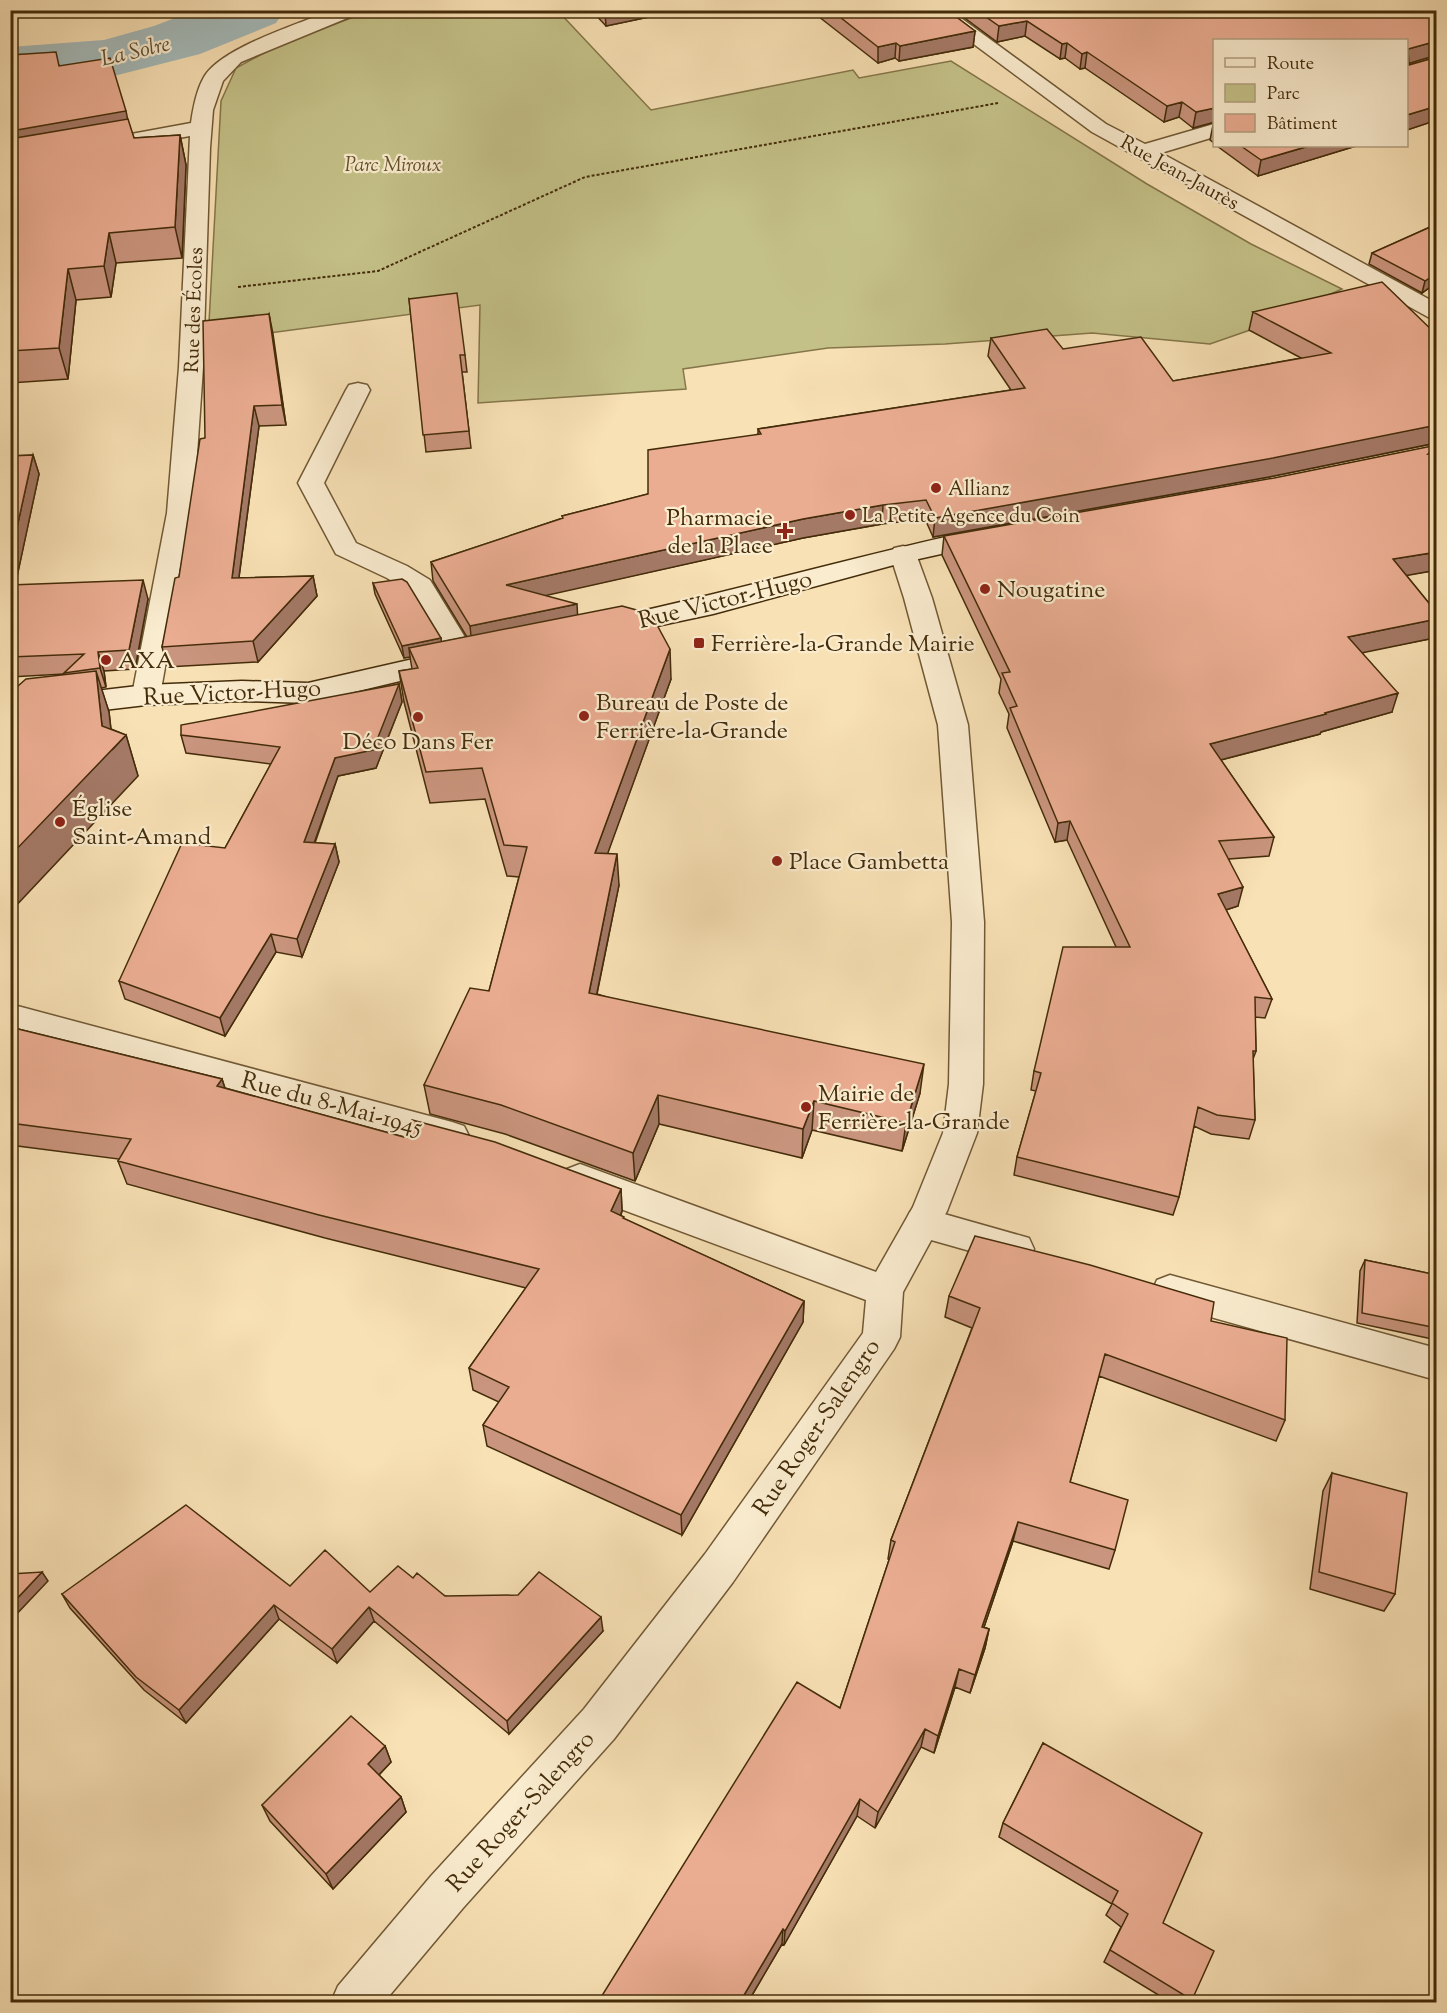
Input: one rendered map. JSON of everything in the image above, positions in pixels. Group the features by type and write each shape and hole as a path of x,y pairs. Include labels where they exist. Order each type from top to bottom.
{"street":[{"name":"Rue des Écoles","path":"146,695 180,513 191,367 201,128 213,79 234,58 350,10"},
{"name":"Rue Jean-Jaurès","path":"936,10 1099,128 1437,312"},
{"path":"89,148 201,128"},
{"path":"1142,152 1213,131"},
{"path":"358,390 311,483 345,548 397,572 420,586 463,657"},
{"name":"Rue Victor-Hugo","path":"589,632 713,605 903,554 1012,531"},
{"name":"Rue Roger-Salengro","path":"354,2002 447,1892 599,1724 719,1568 881,1337 885,1291 923,1223 960,1133 966,1084 968,922 953,725 918,598 903,554"},
{"name":"Rue Victor-Hugo","path":"10,711 146,695 242,691 309,693 492,652"},
{"name":"Rue du 8-Mai-1945","path":"10,1017 481,1144"},
{"path":"547,1166 885,1291"},
{"path":"923,1223 1048,1258"},
{"path":"1140,1283 1437,1364"}],"path":[{"path":"193,292 378,271 585,177 1008,101"}],"green space":[{"name":"Parc Miroux","path":"372,10 558,11 651,110 853,70 859,78 951,61 1147,184 1251,244 1342,289 1253,329 1210,344 1092,333 945,344 828,348 683,369 686,389 478,403 480,305 208,341 221,101 236,68 277,46"}],"building":[{"path":"831,10 947,10 975,31 900,46 896,43 878,47"},
{"path":"976,10 1437,10 1437,41 1408,49 1408,39 1213,39 1213,108 1196,112 1182,102 1167,106 1087,52 1082,54 1067,43 1062,44 1027,21 999,26"},
{"path":"1408,49 1409,65 1437,57 1437,106 1408,115"},
{"path":"56,52 59,66 110,58 126,111 11,131 15,112 10,112 10,55"},
{"path":"128,119 134,138 180,135 175,227 109,233 104,266 68,269 59,348 10,351 10,139"},
{"path":"1242,147 1306,147 1261,160"},
{"path":"1437,224 1437,273 1425,281 1372,253"},
{"path":"1382,282 1437,335 1437,425 1273,458 935,518 926,500 803,519 506,585 577,604 470,626 431,562 563,518 562,516 648,494 648,450 761,434 758,429 1025,388 991,338 1047,329 1063,349 1141,337 1173,381 1331,353 1253,312"},
{"path":"457,293 465,355 460,355 469,431 423,435 409,299"},
{"path":"269,314 282,405 254,406 232,578 313,576 253,641 162,647 175,578 179,577 200,439 205,438 203,321"},
{"path":"1437,445 1428,454 1437,453 1437,552 1393,559 1437,613 1437,619 1348,637 1398,693 1210,744 1274,837 1219,841 1243,887 1218,894 1272,999 1255,997 1256,1051 1253,1051 1255,1120 1217,1115 1198,1107 1179,1197 1017,1157 1041,1073 1034,1071 1063,947 1130,947 1070,821 1058,823 1010,708 1017,706 1002,673 1010,672 944,536 1274,478"},
{"path":"33,455 10,559 10,456"},
{"path":"402,579 407,582 441,638 402,646 373,583"},
{"path":"143,580 129,650 98,652 100,668 64,673 84,654 10,657 10,585"},
{"path":"622,606 651,614 670,649 595,853 617,854 589,993 924,1064 906,1123 814,1101 803,1129 658,1095 633,1153 501,1105 424,1085 470,988 489,991 527,847 504,845 482,768 426,772 399,671 418,668 409,648"},
{"path":"96,671 102,726 126,735 10,856 10,693 26,679"},
{"path":"399,684 373,750 335,758 304,842 335,844 297,939 271,934 220,1018 119,981 182,843 225,848 280,747 181,735 181,725"},
{"path":"10,1027 222,1079 217,1086 404,1137 412,1120 495,1142 621,1189 611,1211 804,1301 681,1515 483,1425 509,1387 469,1368 539,1269 319,1215 118,1161 131,1139 10,1123"},
{"path":"975,1236 1090,1265 1214,1302 1211,1321 1287,1338 1285,1420 1105,1354 1070,1482 1128,1500 1115,1550 1018,1522 982,1627 989,1629 975,1675 959,1669 938,1736 925,1729 878,1812 860,1799 785,1931 783,1929 740,2002 598,2002 797,1682 840,1708 895,1542 891,1540 980,1308 949,1296"},
{"path":"1365,1260 1437,1275 1437,1328 1362,1313"},
{"path":"1332,1473 1407,1493 1395,1594 1319,1572"},
{"path":"186,1505 290,1586 325,1550 370,1592 398,1566 413,1578 417,1573 445,1596 518,1595 539,1572 601,1617 507,1721 369,1607 332,1649 274,1605 179,1710 136,1677 62,1594"},
{"path":"42,1572 10,1606 10,1574"},
{"path":"351,1716 385,1746 368,1764 401,1797 326,1874 262,1805"},
{"path":"1043,1743 1202,1833 1163,1923 1214,1951 1192,2000 1110,1950 1128,1914 1112,1903 1118,1891 1003,1823"}],"waterway":[{"name":"La Solre","path":"10,67 106,59 177,40 254,10"}],"place":[{"name":"Allianz","path":"936,488"},
{"name":"La Petite Agence du Coin","path":"850,515"},
{"name":"Pharmacie de la Place","path":"785,531"},
{"name":"Nougatine","path":"985,589"},
{"name":"Ferrière-la-Grande Mairie","path":"699,643"},
{"name":"AXA","path":"106,660"},
{"name":"Bureau de Poste de Ferrière-la-Grande","path":"584,716"},
{"name":"Déco Dans Fer","path":"418,717"},
{"name":"Église Saint-Amand","path":"60,822"},
{"name":"Place Gambetta","path":"777,861"},
{"name":"Mairie de Ferrière-la-Grande","path":"806,1107"}]}
